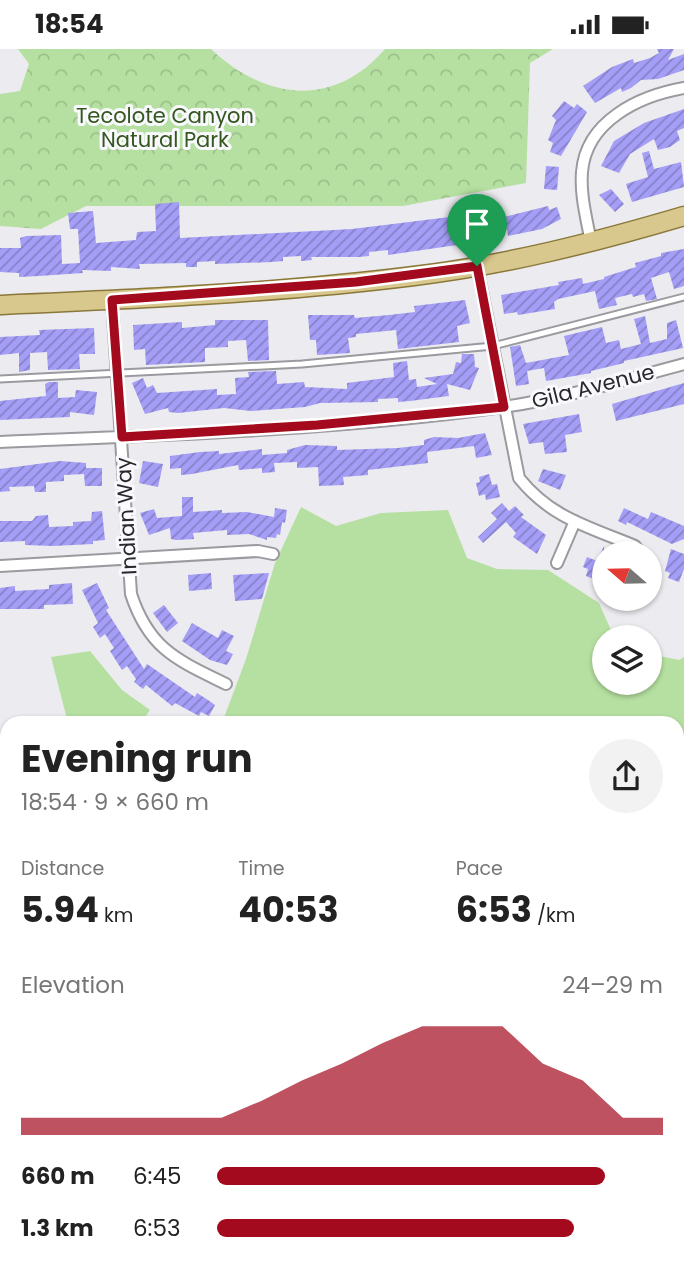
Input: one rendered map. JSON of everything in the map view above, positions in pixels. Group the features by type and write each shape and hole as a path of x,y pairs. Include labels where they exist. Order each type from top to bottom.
{"main road":[{"path":"0,305 112,300 368,281 477,266 591,243 684,216"}],"street":[{"path":"591,243 582,194 582,172 595,135 629,105 684,88"},
{"path":"477,266 519,478 536,499 575,521 623,541"},
{"name":"Indian Way","path":"112,300 119,373 131,594 140,621 151,637 173,658 226,684"},
{"name":"Gila Avenue","path":"0,442 317,425 504,407 576,393 684,363"},
{"path":"557,563 575,521"},
{"path":"0,566 258,551 273,554"}],"lane":[{"path":"0,379 302,363 493,345 684,297"}],"green space":[{"name":"Tecolote Canyon Natural Park","path":"18,49 211,49 254,79 299,91 321,89 343,81 365,68 385,49 553,49 530,63 526,183 403,206 86,206 41,229 0,226 0,94 20,91 29,64"},
{"path":"301,507 336,526 381,513 448,510 467,558 497,569 548,570 592,598 592,611 603,611 609,625 592,625 592,695 662,695 662,657 679,660 684,657 684,716 225,716 246,659 275,563"},
{"path":"90,651 122,690 150,710 146,716 66,716 51,657"}],"building":[{"path":"657,49 674,49 668,60 684,54 684,70 658,79 641,80 631,88 622,92 621,88 595,103 583,86 612,67 633,59 634,63 650,58 659,53"},
{"path":"564,101 574,108 577,104 587,112 561,156 550,152 553,143 548,140 556,120 552,116"},
{"path":"684,109 684,128 677,131 680,140 670,147 658,150 654,139 630,154 619,173 601,166 614,141 644,123"},
{"path":"649,151 654,169 681,162 684,187 632,202 626,184 648,177 642,153"},
{"path":"546,166 559,167 557,190 544,189"},
{"path":"611,189 624,204 615,212 599,195"},
{"path":"179,202 180,238 352,229 466,215 468,229 479,212 487,211 488,219 496,219 548,206 549,210 557,207 561,219 542,229 508,236 507,229 486,232 456,240 457,245 388,255 388,250 369,252 369,256 311,257 312,260 301,261 301,256 283,257 283,261 272,262 197,262 197,267 186,267 186,263 139,264 140,269 111,267 111,271 82,270 83,273 19,277 19,273 0,272 0,248 21,248 20,238 26,236 61,235 62,264 80,263 78,229 70,229 68,213 93,211 96,243 136,240 137,232 156,231 155,204"},
{"path":"684,249 684,286 674,289 669,272 651,278 657,299 646,301 644,294 633,297 632,294 615,298 617,305 599,309 595,291 558,299 554,302 555,309 518,315 517,312 504,314 501,295 559,285 558,282 582,278 583,284 604,279 636,267 635,263 661,256 661,253"},
{"path":"465,300 470,323 457,326 459,342 398,349 396,330 356,334 356,337 348,338 350,353 317,355 316,340 310,340 308,315 354,315 355,318 389,315 415,312 414,306"},
{"path":"645,316 650,343 667,339 667,323 676,320 683,348 624,361 591,373 546,381 544,368 527,371 529,384 516,386 510,347 520,345 526,363 569,355 564,336 602,327 606,343 619,340 621,349 641,344 634,319"},
{"path":"215,320 268,320 269,360 248,361 246,340 228,341 228,347 205,348 205,362 146,365 145,349 134,350 133,325 182,322 182,328 215,325"},
{"path":"94,328 95,354 79,354 80,369 48,370 47,352 30,353 30,370 19,372 19,353 0,355 0,337 40,335 39,330"},
{"path":"462,354 474,354 475,367 479,368 470,390 447,384 449,396 410,401 398,402 398,398 378,399 378,402 320,403 305,407 251,411 224,408 178,413 169,412 168,408 145,414 132,383 143,378 147,388 153,385 157,393 217,389 217,395 236,394 235,378 249,377 248,372 276,371 277,384 304,382 305,387 347,389 347,383 394,377 393,363 407,361 409,380 416,379 417,387 437,384 424,378 453,374 456,362 461,363"},
{"path":"58,382 58,398 75,397 76,390 97,392 94,415 70,412 70,417 0,420 0,401 46,396 45,384"},
{"path":"684,383 684,404 616,421 612,404"},
{"path":"579,414 582,432 565,435 567,452 545,454 543,442 529,444 523,424"},
{"path":"485,433 492,455 476,458 474,446 427,452 428,463 368,470 368,475 343,477 344,485 319,486 318,467 297,468 297,462 274,463 275,472 262,473 262,468 239,470 238,465 181,475 181,468 170,469 170,456 200,452 219,451 219,454 262,449 262,455 287,453 287,450 305,445 337,446 337,450 398,448 424,445 424,440 434,437 458,438"},
{"path":"60,461 86,463 86,468 102,468 102,486 85,486 84,474 64,475 64,481 46,482 46,492 35,492 34,486 9,487 10,491 0,492 0,469"},
{"path":"143,461 163,464 158,487 139,483"},
{"path":"543,469 566,475 560,490 538,481"},
{"path":"489,474 492,485 497,484 500,497 486,500 485,494 479,496 476,483 480,482 479,477"},
{"path":"182,497 193,497 193,512 222,510 222,513 247,512 274,517 275,508 287,510 285,523 282,522 280,535 277,534 276,538 267,537 267,540 249,534 227,535 227,530 193,533 194,539 171,539 170,528 149,535 140,513 154,509 157,518 182,516"},
{"path":"502,503 509,511 515,506 524,515 521,517 546,535 537,554 513,537 516,533 506,522 483,543 478,537 497,519 491,513"},
{"path":"624,508 648,519 651,512 684,526 684,539 672,544 627,522 626,525 618,521"},
{"path":"102,511 105,540 93,541 93,544 53,546 25,545 25,541 0,542 0,521 32,521 36,516 48,515 49,527 73,526 73,522 91,521 92,512"},
{"path":"671,549 684,554 684,569 679,582 668,578 670,573 665,571"},
{"path":"587,557 592,559 592,578 586,576 588,569 583,567"},
{"path":"211,573 212,589 189,591 188,575"},
{"path":"269,573 262,599 235,601 233,575"},
{"path":"72,583 73,604 44,605 44,609 0,609 0,588 15,586 15,591 49,589 49,585"},
{"path":"97,583 109,608 106,610 144,669 147,664 195,697 197,693 215,705 209,716 201,712 199,716 175,703 172,706 146,685 143,689 134,682 136,679 127,666 122,670 110,651 114,648 105,634 100,638 93,627 98,623 82,590"},
{"path":"164,605 178,623 167,632 153,613"},
{"path":"192,623 218,638 222,630 234,636 226,651 233,654 227,665 210,660 182,641"}],"route":[{"path":"477,266 504,407 317,425 122,437 112,300 356,282 477,266"}]}
